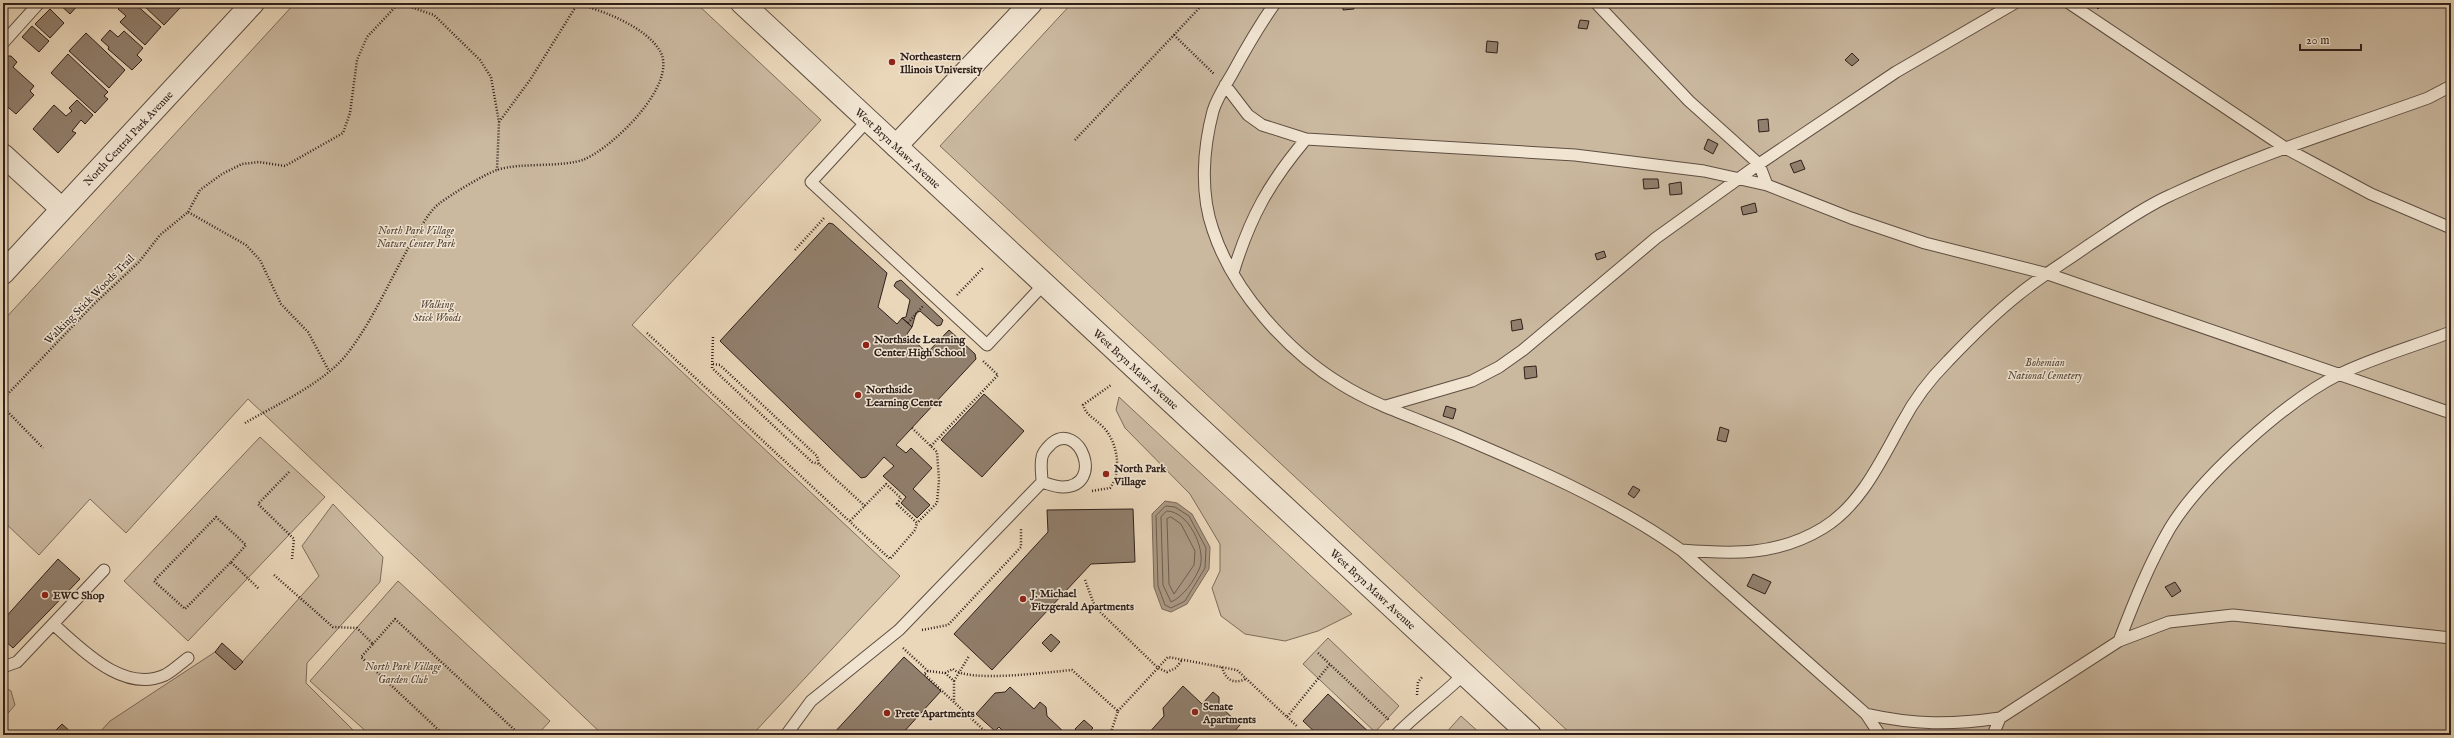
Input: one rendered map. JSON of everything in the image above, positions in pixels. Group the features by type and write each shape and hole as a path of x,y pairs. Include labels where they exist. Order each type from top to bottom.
{"street":[{"name":"North Central Park Avenue","path":"3,273 253,3"},
{"name":"West Bryn Mawr Avenue","path":"742,3 1530,735"},
{"path":"896,146 1031,3"},
{"path":"3,155 62,209"}],"lane":[{"path":"3,43 39,3"},
{"path":"1275,3 1256,30 1214,109 1207,141 1204,181 1213,232 1233,273 1249,298 1276,332 1342,384 1386,406 1515,460 1605,502 1655,531 1681,550 1866,714 1880,735"},
{"path":"1596,3 1689,101 1759,164 1767,185"},
{"path":"1386,406 1472,381 1499,367 1523,350 1656,238 1759,164 1896,72 2015,3"},
{"path":"2069,3 2287,149 2371,194 2451,228"},
{"path":"1225,86 1248,115 1262,125 1306,139 1575,155 1741,178 1767,185 1851,218 1925,243 2048,274 2451,413"},
{"path":"1681,550 1731,554 1772,549 1807,536 1840,515 1878,468 1903,420 1943,366 1980,329 2019,294 2108,232 2169,196 2287,149 2428,98 2451,86"},
{"path":"868,120 810,182 986,345 1044,284"},
{"path":"1233,273 1244,235 1262,200 1282,168 1306,139"},
{"path":"2119,641 2144,577 2171,526 2201,488 2244,445 2290,406 2340,374 2451,332"},
{"path":"786,735 811,701 899,630 1042,482 1042,457 1046,448 1056,440 1067,439 1077,444 1085,456 1086,467 1083,476 1074,483 1063,487 1042,482"},
{"path":"3,668 17,662 104,570"},
{"path":"1866,714 1894,720 1929,724 1958,724 2000,718 2119,641 2169,622 2233,615 2451,638"},
{"path":"53,624 94,659 137,681 165,675 188,658"},
{"path":"1398,733 1441,697 1464,674"},
{"path":"1993,735 2000,718"}],"path":[{"name":"Walking Stick Woods Trail","path":"3,399 93,305 139,262 160,235 188,212 200,190 222,174 242,164 259,162 285,166 343,133 350,113 357,60 367,36 399,3 434,14 480,60 491,78 499,122 497,170"},
{"path":"499,122 530,80 578,3"},
{"path":"244,423 289,397 328,371 346,355 364,328 427,218 439,203 497,170 584,160 611,144 651,98 663,73 661,52 653,42 616,15 588,7 586,3"},
{"path":"1075,140 1204,3"},
{"path":"1174,35 1225,86"},
{"path":"188,212 246,245 260,260 281,304 308,332 328,371"},
{"path":"795,250 827,215"},
{"path":"918,300 937,317 984,267"},
{"path":"908,323 924,305"},
{"path":"647,333 890,559 915,530 917,523 937,503 939,480 937,452 912,428"},
{"path":"713,337 712,368 812,462 819,464 865,506"},
{"path":"932,446 998,375 976,354"},
{"path":"712,364 720,365 726,370 816,456 819,464"},
{"path":"3,407 43,448"},
{"path":"290,472 258,504 294,539 292,559"},
{"path":"850,521 886,484 901,498 897,504 917,523"},
{"path":"216,517 246,545 231,562 185,609 154,581 216,517"},
{"path":"231,562 259,589"},
{"path":"274,575 333,627 357,628 373,644"},
{"path":"1085,580 1095,607 1158,668 1167,672 1176,668 1183,660"},
{"path":"444,735 361,657 395,619 520,735"},
{"path":"902,648 928,671 945,673 954,681"},
{"path":"1318,653 1398,733"},
{"path":"954,702 954,681 969,656"},
{"path":"1110,735 1118,711 1168,657 1237,670 1298,727"},
{"path":"1287,717 1330,664"},
{"path":"1222,667 1224,675 1231,681 1239,682 1246,679"},
{"path":"945,673 953,668 958,673 990,676 1072,670 1118,711"},
{"path":"928,671 924,674 988,735"}],"green space":[{"name":"North Park Village Nature Center Park","path":"295,3 696,3 821,120 632,325 900,576 752,735 603,735 248,399 126,533 90,499 39,555 3,521 3,321"},
{"name":"Bohemian National Cemetery","path":"1072,3 2451,3 2451,735 1572,735 940,146"},
{"path":"1119,397 1352,614 1318,631 1285,641 1245,634 1221,616 1212,588 1220,571 1220,544 1190,494 1125,428 1116,410"},
{"path":"260,437 325,497 188,641 124,581"},
{"path":"333,504 383,557 380,582 307,663 306,683 358,735 97,735 110,721 215,652 235,670 319,576 302,546"},
{"name":"North Park Village Garden Club","path":"398,581 550,721 537,735 370,735 310,681"},
{"path":"1328,638 1399,706 1375,732 1303,664"},
{"path":"3,686 11,691 15,705 3,719"},
{"path":"1461,716 1482,735 1444,735"}],"water":[{"path":"1165,501 1177,503 1192,514 1210,547 1209,569 1187,604 1171,612 1162,609 1154,587 1152,514"}],"building":[{"path":"58,3 80,3 70,14"},
{"path":"124,3 134,3 161,27 145,45 120,22 126,16 118,9"},
{"path":"141,3 175,3 180,8 164,25"},
{"path":"1343,3 1353,3 1354,9 1343,10"},
{"path":"2092,3 2103,3 2098,9"},
{"path":"50,9 64,23 50,38 35,24"},
{"path":"1580,20 1589,21 1587,29 1578,28"},
{"path":"32,26 49,41 39,52 22,37"},
{"path":"110,30 118,37 124,31 143,48 137,55 142,60 132,70 108,49 109,47 101,40"},
{"path":"86,33 125,70 109,88 69,51"},
{"path":"1487,41 1498,42 1497,53 1486,52"},
{"path":"1852,53 1859,60 1852,66 1845,60"},
{"path":"68,54 108,92 104,96 108,99 95,113 51,73"},
{"path":"4,56 11,56 17,62 13,67 34,86 30,91 34,95 16,114 3,103"},
{"path":"77,100 93,115 85,124 81,120 72,131 76,133 58,153 33,129 54,105 66,116 72,111 69,108"},
{"path":"1768,119 1769,131 1759,132 1758,120"},
{"path":"1708,139 1718,144 1713,154 1704,149"},
{"path":"1801,160 1805,169 1794,173 1790,164"},
{"path":"1643,179 1658,179 1659,188 1644,189"},
{"path":"1681,182 1682,194 1670,195 1669,184"},
{"path":"1755,203 1757,212 1743,215 1741,207"},
{"name":"Northside Learning Center","path":"829,223 833,224 887,273 878,307 897,324 902,318 908,323 912,327 907,334 927,353 949,330 975,354 976,359 896,445 906,453 911,448 932,468 913,489 930,505 917,518 901,503 906,497 883,476 894,466 884,457 866,477 861,478 720,341"},
{"path":"1604,251 1606,257 1597,260 1595,254"},
{"path":"901,280 943,320 941,325 937,326 920,311 916,313 912,327 902,318 906,317 910,300 894,286 896,282"},
{"path":"1521,319 1523,329 1512,331 1511,321"},
{"path":"1536,366 1537,377 1525,379 1524,367"},
{"path":"984,394 1024,431 982,477 941,440"},
{"path":"1446,406 1456,409 1453,419 1443,416"},
{"path":"1720,427 1729,430 1726,442 1717,440"},
{"path":"1633,486 1640,490 1634,498 1628,494"},
{"name":"J. Michael Fitzgerald Apartments","path":"1133,509 1135,562 1091,564 992,670 954,634 1048,532 1047,510"},
{"name":"EWC Shop","path":"58,559 80,579 13,648 3,639 3,620"},
{"path":"1753,574 1771,582 1765,594 1747,586"},
{"path":"2175,582 2181,591 2172,597 2165,587"},
{"path":"1051,634 1060,642 1051,652 1042,643"},
{"path":"222,643 243,662 235,670 215,652"},
{"name":"Prete Apartments","path":"904,657 941,691 901,735 832,735"},
{"name":"Senate Apartments","path":"1183,686 1202,704 1213,692 1219,697 1219,705 1240,725 1231,735 1147,735 1164,716 1163,708"},
{"path":"1010,687 1034,709 1040,702 1046,707 1047,716 1067,735 999,735 1003,731 999,727 995,731 976,714 995,693 1005,692"},
{"path":"1328,694 1372,735 1318,735 1303,721"},
{"path":"1084,720 1093,728 1086,735 1081,735 1075,729"},
{"path":"62,724 74,735 48,735 51,731 53,733"},
{"path":"919,731 924,732 927,735 916,735"}],"place":[{"name":"Northeastern Illinois University","path":"892,62"},
{"name":"Northside Learning Center High School","path":"866,345"},
{"name":"Northside Learning Center","path":"858,395"},
{"name":"North Park Village","path":"1106,474"},
{"name":"EWC Shop","path":"45,595"},
{"name":"J. Michael Fitzgerald Apartments","path":"1023,599"},
{"name":"Senate Apartments","path":"1195,712"},
{"name":"Prete Apartments","path":"887,713"}],"park label":[{"name":"Walking Stick Woods","path":"437,310"}]}
